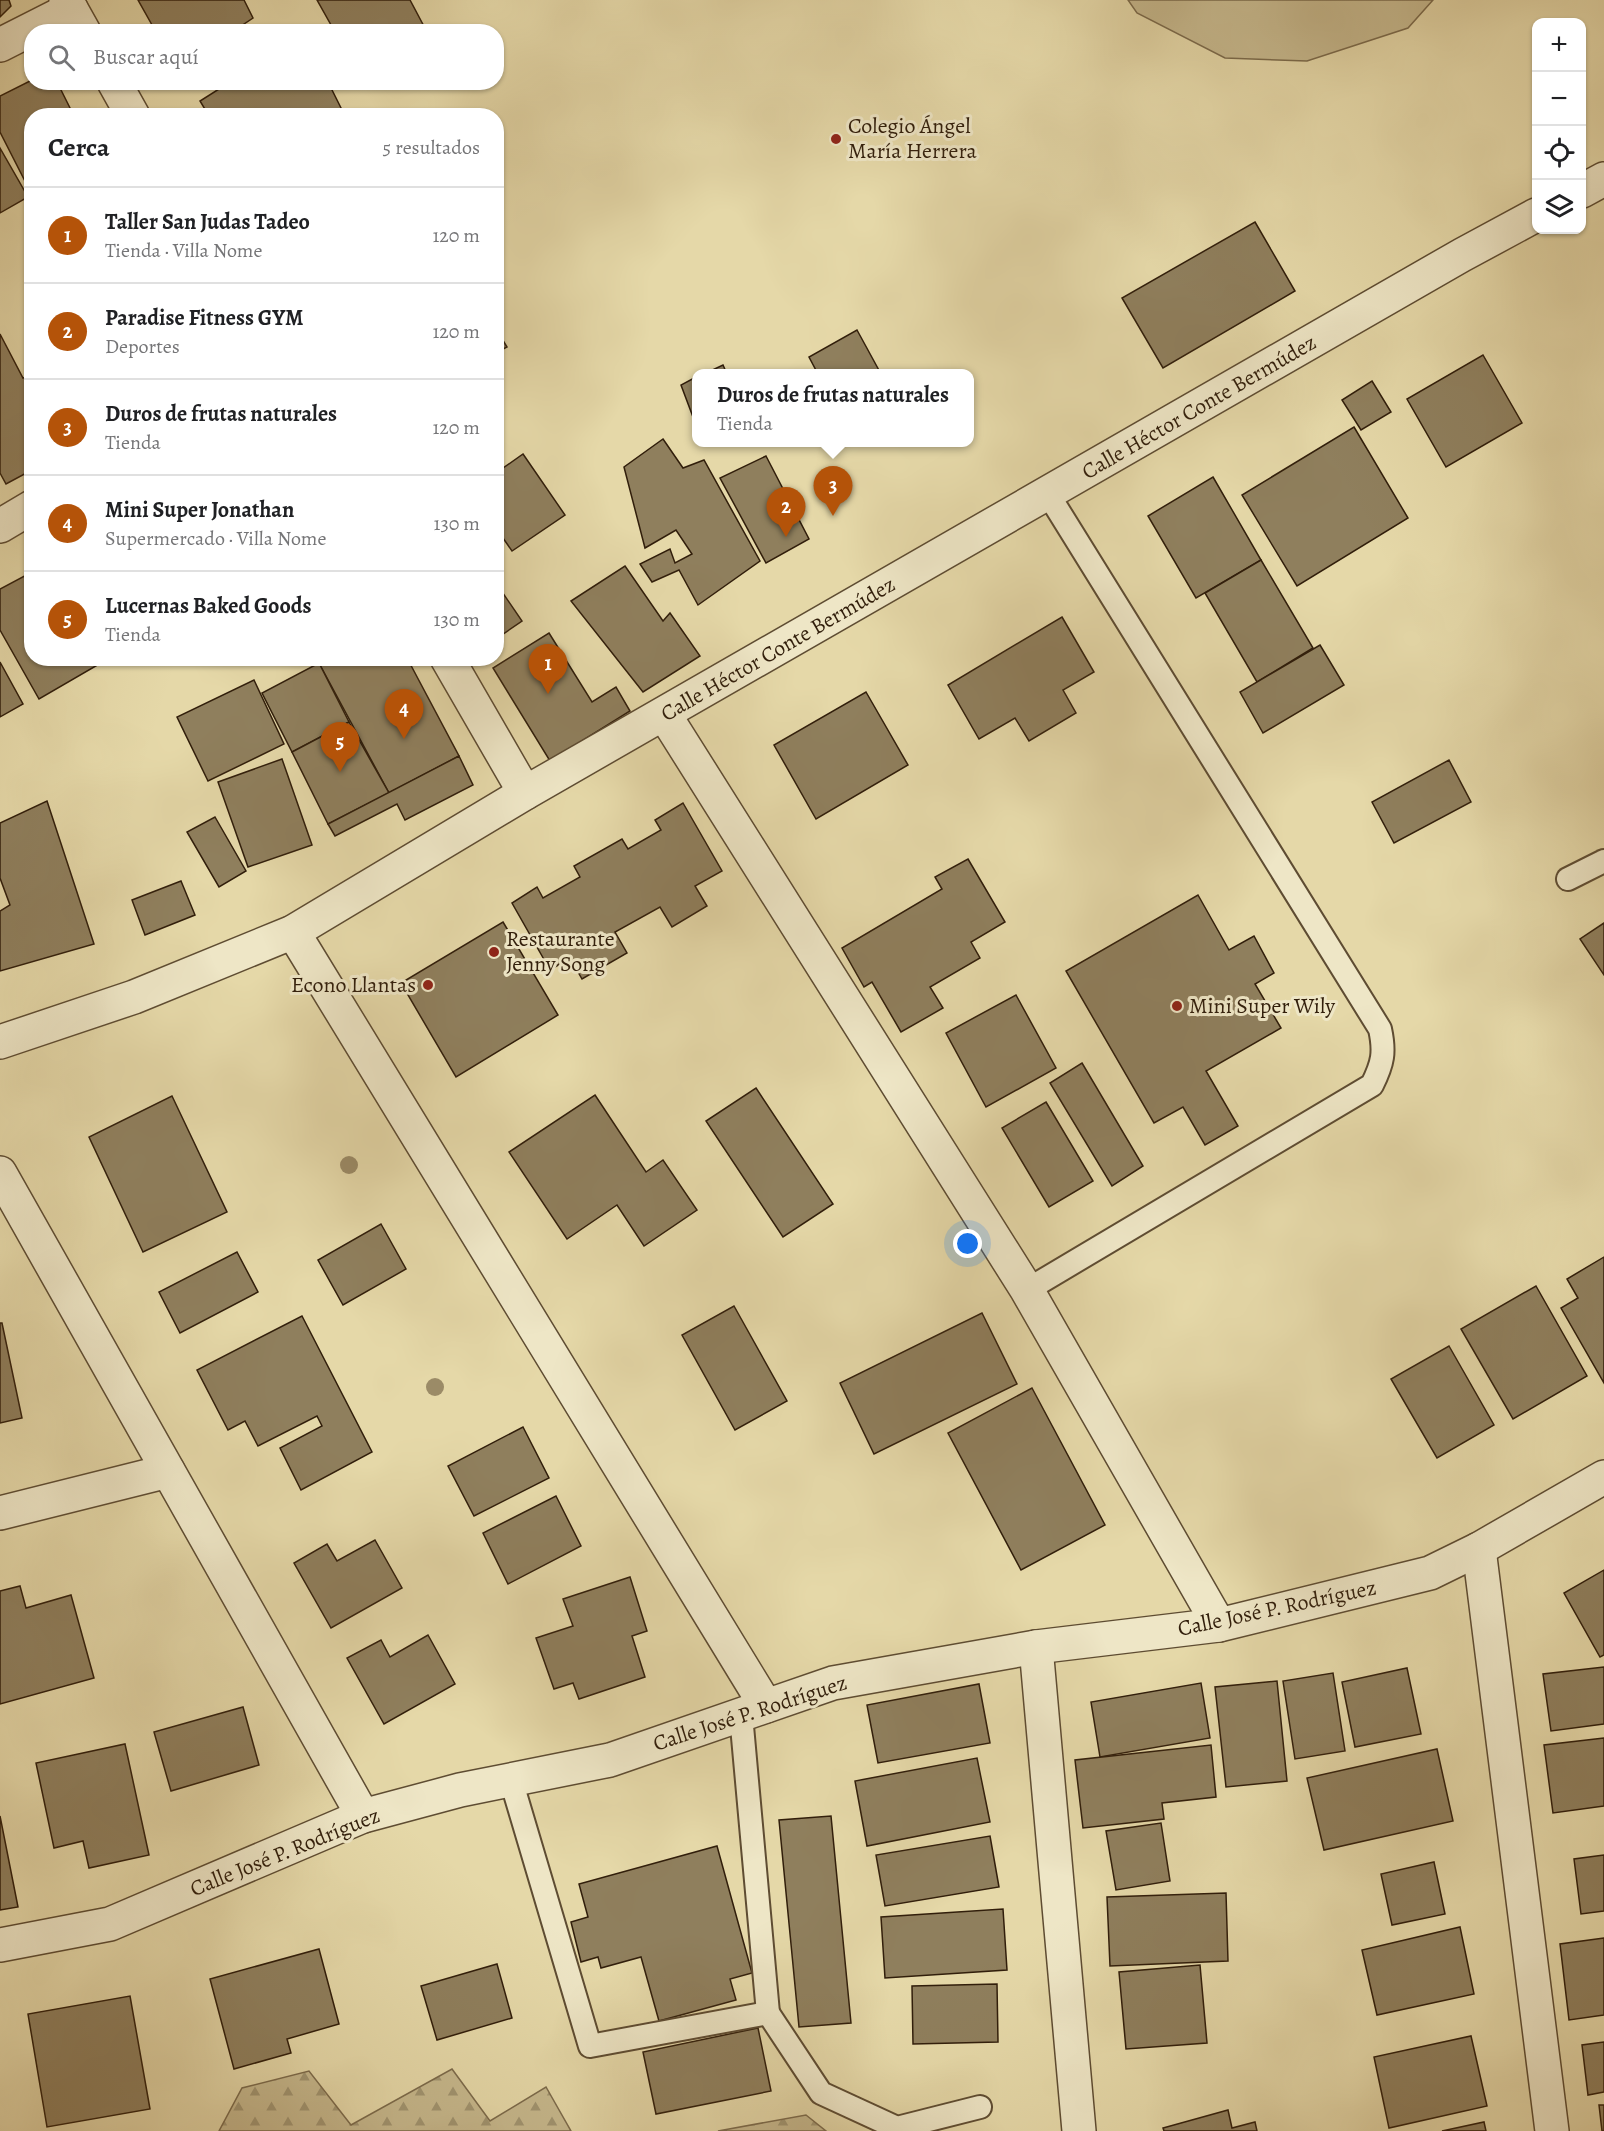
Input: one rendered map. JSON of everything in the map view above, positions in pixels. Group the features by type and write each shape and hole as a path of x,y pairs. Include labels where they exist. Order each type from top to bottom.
{"street":[{"path":"49,24 74,13"},
{"path":"0,45 24,35"},
{"path":"118,90 129,108"},
{"path":"1586,188 1604,178"},
{"name":"Calle Héctor Conte Bermúdez","path":"0,1042 134,998 293,932 525,793 1451,261 1532,217"},
{"path":"0,526 24,512"},
{"path":"452,666 525,793"},
{"path":"664,714 1027,1290 1219,1625"},
{"path":"293,932 754,1710"},
{"path":"0,1173 363,1816"},
{"path":"0,1513 168,1471"},
{"name":"Calle José P. Rodríguez","path":"0,1945 110,1924 363,1816 460,1790 610,1760 833,1683 1036,1647 1219,1625 1430,1573 1479,1549 1604,1477"},
{"path":"1479,1549 1552,2131"},
{"path":"1036,1647 1079,2131"}],"lane":[{"path":"1027,1290 1372,1084 1383,1057 1380,1029 1048,494"},
{"path":"1568,879 1604,861"},
{"path":"754,1710 768,2013 821,2093 897,2128 980,2108"},
{"path":"511,1780 590,2046 768,2013"}],"green space":[{"path":"1128,0 1433,0 1408,28 1307,61 1225,58 1137,13"},
{"path":"452,2069 490,2121 546,2087 571,2131 219,2131 242,2088 309,2071 351,2125"},
{"path":"806,2115 826,2131 718,2131"}],"building":[{"path":"0,0 9,0 11,6 0,17"},
{"path":"138,0 244,0 253,18 244,24 152,24"},
{"path":"317,0 410,0 423,24 330,24"},
{"path":"24,84 24,90 61,90 70,108 24,108 24,179 0,132 0,96"},
{"path":"217,90 332,90 341,108 204,108 200,101"},
{"path":"0,148 24,190 24,199 0,213"},
{"path":"1255,222 1295,291 1163,368 1122,298"},
{"path":"857,330 878,369 815,369 809,357"},
{"path":"0,334 24,378 24,474 6,484 0,473"},
{"path":"1483,355 1522,423 1446,467 1407,399"},
{"path":"692,379 692,414 681,385"},
{"path":"1372,381 1391,412 1361,430 1342,400"},
{"path":"1354,427 1408,518 1297,586 1242,495"},
{"path":"663,439 683,468 704,460 760,561 698,605 679,570 652,582 640,564 670,549 675,563 692,554 676,530 645,548 624,467"},
{"path":"523,454 565,515 512,551 504,540 504,467"},
{"path":"766,456 809,539 766,563 720,478"},
{"path":"1213,477 1261,560 1196,598 1148,516"},
{"path":"1261,560 1313,648 1257,682 1205,593"},
{"path":"625,566 663,621 670,613 700,656 643,692 571,601"},
{"path":"24,576 24,666 96,666 39,699 0,630 0,589"},
{"path":"504,595 522,621 504,633"},
{"path":"1062,617 1094,672 1063,690 1076,713 1029,741 1015,718 979,739 948,685"},
{"path":"549,633 592,702 616,687 630,711 550,761 493,668 504,666 504,661"},
{"path":"1320,645 1344,685 1263,733 1240,692"},
{"path":"0,662 23,704 0,717"},
{"path":"313,666 321,666 349,722 292,752 262,693"},
{"path":"321,666 411,666 459,756 389,793"},
{"path":"254,680 284,744 208,781 177,717"},
{"path":"866,692 908,765 816,819 774,745"},
{"path":"349,722 389,793 328,824 292,752"},
{"path":"459,756 473,785 405,820 397,804 335,836 328,824"},
{"path":"282,759 312,845 248,867 218,782"},
{"path":"1449,760 1471,802 1394,843 1372,802"},
{"path":"47,801 94,944 0,971 0,911 10,905 0,878 0,823"},
{"path":"683,803 722,871 695,886 707,906 672,927 660,907 615,932 627,953 582,979 570,958 550,970 512,903 537,887 543,898 580,877 574,866 622,839 628,849 661,830 655,820"},
{"path":"215,817 246,871 219,887 187,832"},
{"path":"968,859 1005,922 971,942 980,958 930,987 943,1008 901,1032 872,982 864,987 842,948 942,889 935,877"},
{"path":"181,881 195,915 145,935 132,900"},
{"name":"Mini Super Wily","path":"1198,895 1229,950 1254,936 1274,973 1255,984 1281,1028 1206,1071 1238,1126 1205,1145 1183,1107 1154,1123 1066,971"},
{"path":"503,922 558,1015 456,1077 401,983"},
{"path":"1604,923 1604,975 1580,939"},
{"path":"1016,995 1056,1068 986,1107 946,1033"},
{"path":"1082,1063 1143,1166 1112,1186 1050,1083"},
{"path":"756,1088 833,1204 783,1237 706,1121"},
{"path":"595,1095 646,1172 663,1160 697,1210 644,1246 617,1205 567,1239 509,1152"},
{"path":"172,1096 227,1212 143,1252 89,1137"},
{"path":"1046,1102 1093,1181 1049,1207 1002,1128"},
{"path":"381,1224 406,1269 343,1305 318,1260"},
{"path":"237,1252 258,1292 180,1333 159,1292"},
{"path":"1604,1257 1604,1383 1561,1308 1578,1298 1567,1279"},
{"path":"1536,1286 1587,1376 1513,1419 1461,1329"},
{"path":"734,1306 787,1401 735,1430 682,1335"},
{"path":"982,1313 1017,1384 874,1454 840,1383"},
{"path":"302,1316 372,1452 301,1490 280,1448 322,1426 317,1416 258,1446 245,1421 228,1430 197,1370"},
{"path":"0,1323 2,1323 22,1418 0,1423"},
{"path":"1449,1346 1494,1425 1437,1458 1391,1379"},
{"path":"1032,1388 1105,1525 1021,1570 948,1433"},
{"path":"523,1427 549,1478 474,1516 448,1466"},
{"path":"556,1496 581,1546 508,1584 483,1533"},
{"path":"375,1540 402,1588 331,1628 294,1563 327,1544 337,1561"},
{"path":"1604,1570 1604,1655 1600,1657 1564,1593"},
{"path":"630,1577 647,1631 632,1636 645,1677 579,1699 573,1683 554,1689 536,1638 573,1626 563,1599"},
{"path":"20,1586 26,1608 71,1595 94,1678 0,1704 0,1591"},
{"path":"428,1635 455,1684 384,1724 347,1658 381,1640 390,1657"},
{"path":"1604,1667 1604,1724 1551,1731 1543,1674"},
{"path":"1407,1668 1421,1734 1355,1747 1342,1682"},
{"path":"1333,1673 1345,1751 1295,1759 1283,1681"},
{"path":"1277,1681 1287,1781 1226,1787 1215,1687"},
{"path":"1201,1683 1210,1738 1100,1757 1091,1702"},
{"path":"979,1684 990,1743 878,1763 867,1705"},
{"path":"243,1707 259,1765 171,1791 154,1732"},
{"path":"1604,1738 1604,1806 1553,1813 1544,1745"},
{"path":"125,1744 149,1855 89,1868 83,1841 54,1848 36,1763"},
{"path":"1211,1745 1216,1797 1162,1803 1164,1819 1083,1828 1075,1760"},
{"path":"1437,1749 1453,1821 1324,1850 1307,1778"},
{"path":"977,1758 990,1822 867,1846 855,1781"},
{"path":"0,1816 18,1907 0,1910"},
{"path":"831,1816 851,2023 799,2027 779,1820"},
{"path":"1161,1823 1170,1881 1116,1890 1106,1831"},
{"path":"990,1836 999,1887 885,1906 876,1855"},
{"path":"717,1846 752,1973 730,1979 736,2000 659,2021 641,1957 601,1968 598,1957 581,1962 571,1922 588,1917 579,1884"},
{"path":"1604,1855 1604,1911 1581,1914 1574,1859"},
{"path":"1434,1862 1445,1914 1392,1925 1381,1874"},
{"path":"1226,1893 1228,1961 1110,1966 1107,1897"},
{"path":"1003,1909 1007,1970 885,1978 881,1917"},
{"path":"1460,1927 1474,1994 1377,2015 1362,1950"},
{"path":"1604,1938 1604,2015 1569,2020 1560,1944"},
{"path":"319,1949 339,2024 287,2039 291,2053 234,2069 210,1979"},
{"path":"497,1964 512,2018 437,2040 421,1986"},
{"path":"1200,1965 1207,2043 1126,2049 1119,1972"},
{"path":"997,1984 998,2042 913,2044 912,1986"},
{"path":"130,1996 150,2109 47,2127 28,2014"},
{"path":"758,2028 771,2091 656,2114 643,2052"},
{"path":"1471,2036 1487,2106 1389,2128 1374,2057"},
{"path":"1604,2042 1604,2092 1588,2095 1582,2045"},
{"path":"1599,2105 1604,2105 1604,2131 1602,2131"},
{"path":"1228,2110 1232,2128 1255,2122 1257,2131 1164,2131 1163,2128"},
{"path":"1484,2122 1486,2131 1442,2131"}],"place":[{"name":"Colegio Ángel María Herrera","path":"836,139"},
{"name":"Duros de frutas naturales","path":"833,516"},
{"name":"Paradise Fitness GYM","path":"786,537"},
{"name":"Taller San Judas Tadeo","path":"548,694"},
{"name":"Mini Super Jonathan","path":"404,739"},
{"name":"Lucernas Baked Goods","path":"340,772"},
{"name":"Restaurante Jenny Song","path":"494,952"},
{"name":"Econo Llantas","path":"428,985"},
{"name":"Mini Super Wily","path":"1177,1006"}]}
